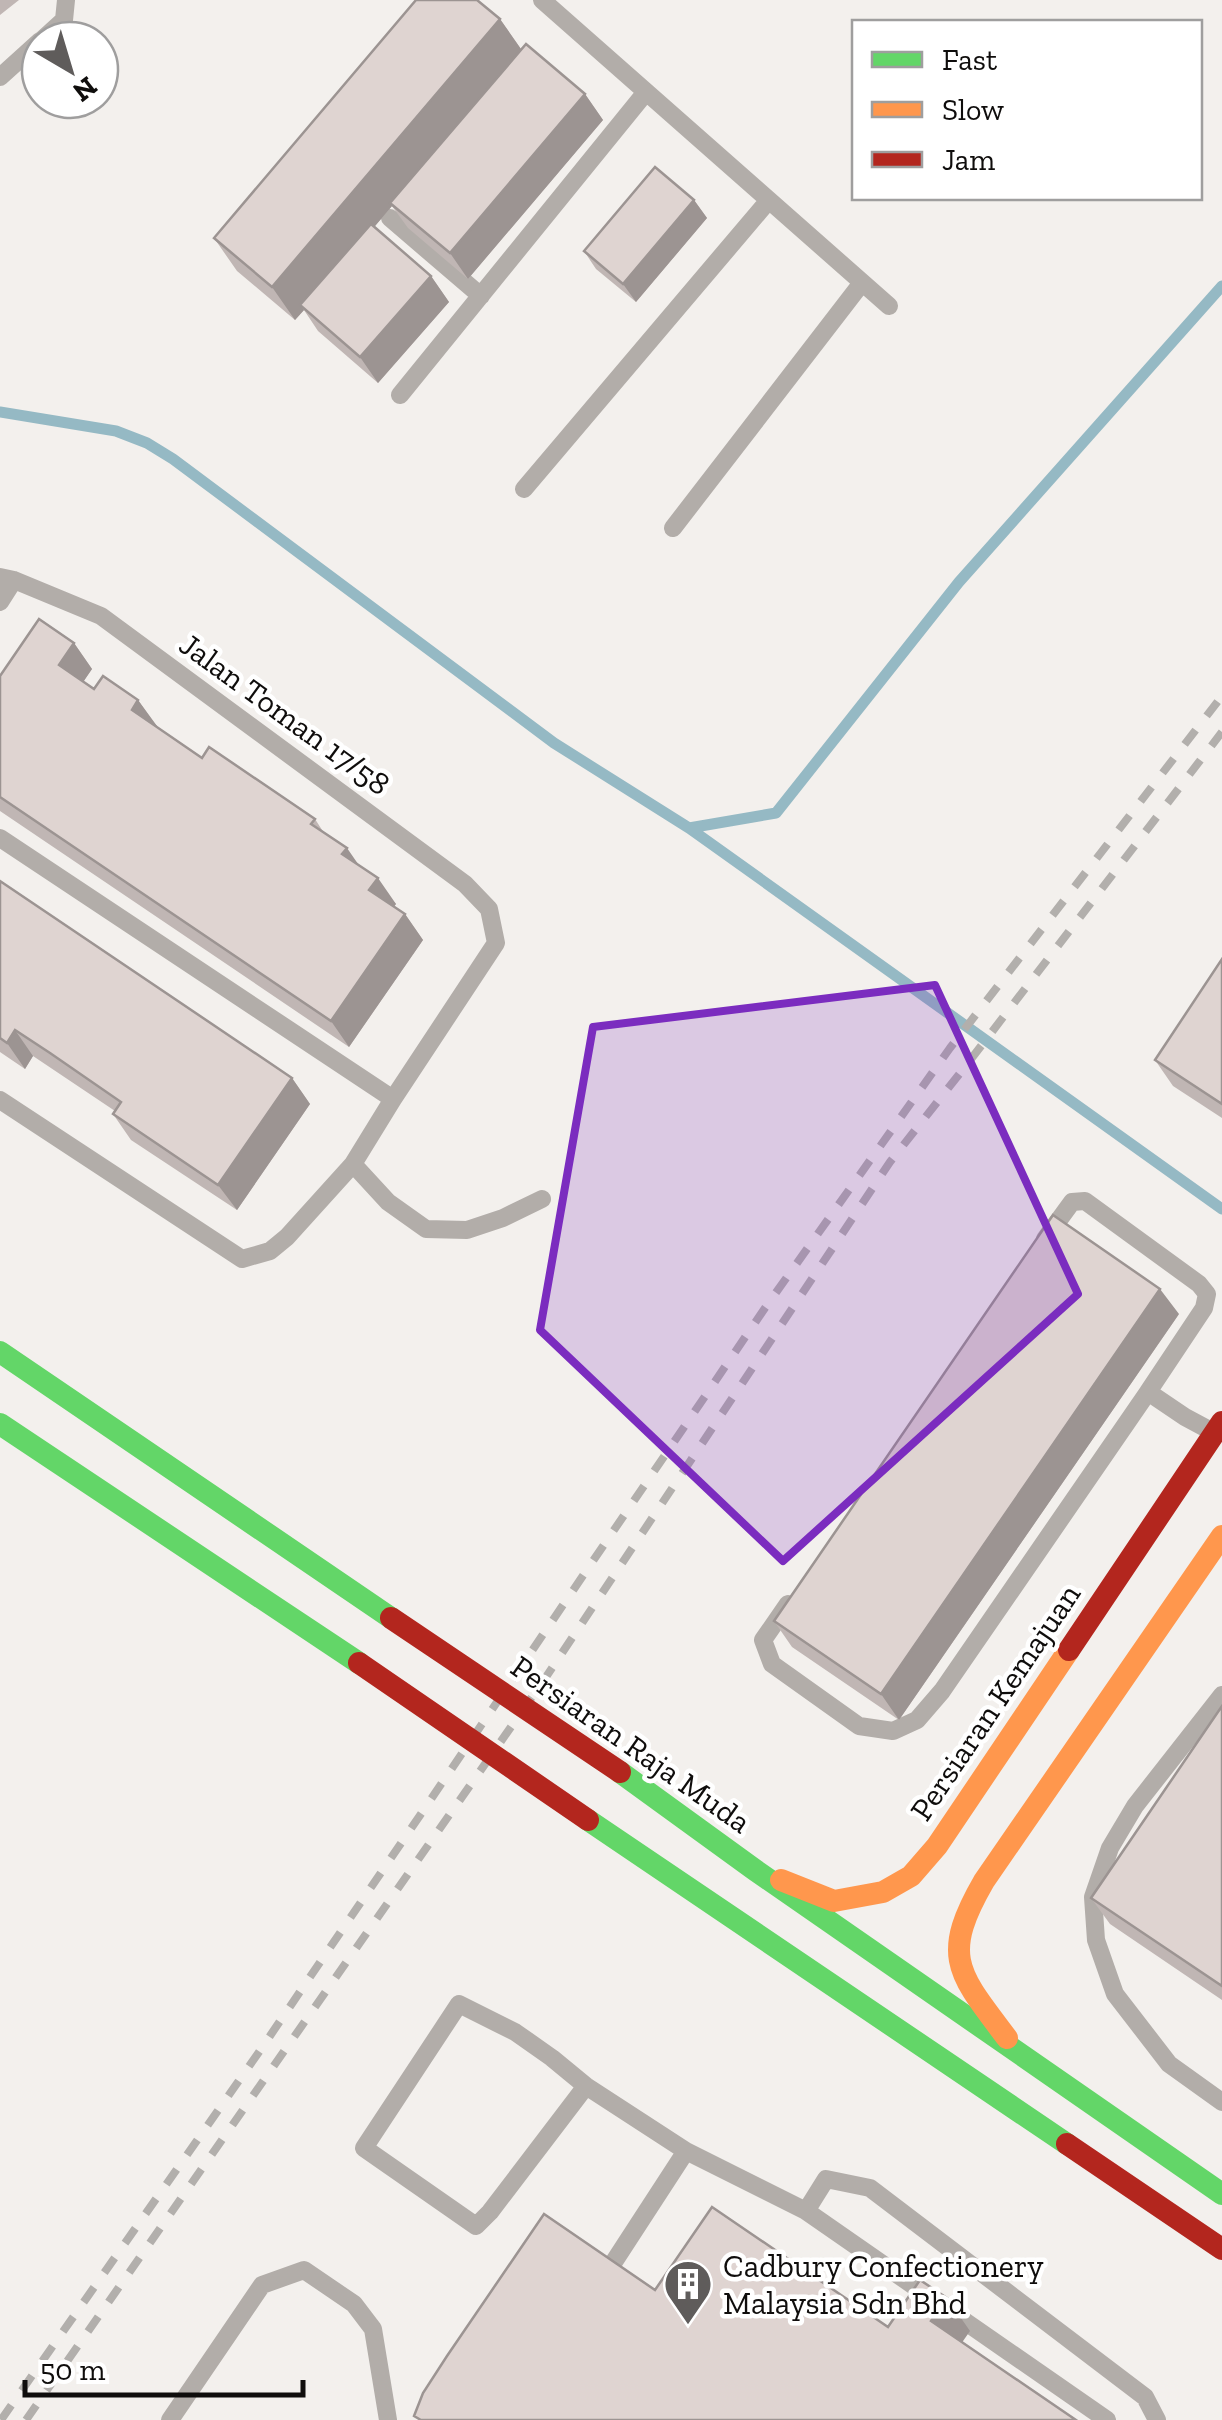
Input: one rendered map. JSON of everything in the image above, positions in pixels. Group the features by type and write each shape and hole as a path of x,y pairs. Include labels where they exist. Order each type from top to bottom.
{"main road":[{"name":"Persiaran Raja Muda","path":"0,1352 620,1772 1222,2194"},
{"path":"0,1424 1222,2249"},
{"name":"Persiaran Kemajuan","path":"755,1870 834,1901 883,1892 910,1876 937,1846 1218,1428"},
{"path":"1020,2055 967,1984 957,1944 965,1914 1222,1536"}],"lane":[{"path":"542,0 888,306"},
{"path":"0,77 20,59"},
{"path":"400,395 646,92"},
{"path":"524,489 770,200"},
{"path":"390,218 481,296"},
{"path":"673,528 861,284"},
{"path":"0,602 7,579"},
{"name":"Jalan Toman 17/58","path":"7,579 101,616 465,884 489,909 496,943 393,1098"},
{"path":"0,838 393,1098 353,1164 287,1237 270,1251 242,1259 0,1100"},
{"path":"353,1164 388,1202 426,1229 467,1230 542,1199"},
{"path":"797,1592 763,1640 772,1664 859,1726 894,1730 918,1720 942,1691 1204,1308 1206,1294 1199,1284 1085,1202 1072,1202 1038,1250"},
{"path":"1148,1392 1184,1417 1218,1428"},
{"path":"1222,1694 1136,1806 1110,1848 1093,1897 1096,1940 1115,1994 1170,2064 1222,2102"},
{"path":"586,2086 476,2226 364,2148 459,2004 515,2032 586,2086 686,2151 806,2211 1107,2420"},
{"path":"606,2274 686,2151"},
{"path":"806,2211 826,2180 870,2188 1145,2397 1157,2420"},
{"path":"170,2420 262,2285 304,2270 354,2304 373,2329 388,2420"}],"highlighted area":[{"path":"935,985 1078,1294 783,1561 540,1330 593,1027"}],"building":[{"path":"416,0 477,0 500,19 272,287 214,238"},
{"path":"526,44 585,94 450,253 390,203"},
{"path":"655,167 694,200 623,284 584,251"},
{"path":"371,224 431,276 360,357 300,305"},
{"path":"39,619 74,643 59,665 94,689 103,676 138,700 132,710 202,758 209,747 315,819 311,824 347,848 342,854 378,878 369,890 405,914 331,1021 0,797 0,676"},
{"path":"0,881 292,1078 218,1185 113,1114 121,1102 50,1053 15,1030 7,1043 0,1038"},
{"path":"1222,959 1222,1104 1155,1060"},
{"path":"1053,1215 1160,1289 881,1694 774,1621"},
{"path":"1222,1706 1222,1986 1091,1898"},
{"name":"Cadbury Confectionery Malaysia Sdn Bhd","path":"712,2207 888,2327 920,2280 947,2298 931,2321 1076,2420 421,2420 414,2416 423,2393 544,2214 655,2290"}],"waterway":[{"path":"689,828 776,813 959,582 1222,286"},
{"path":"0,412 116,431 173,459 554,743 689,828 1222,1209"}],"railway":[{"path":"1,2420 259,2052 765,1308 950,1048 1222,696"},
{"path":"26,2420 548,1674 890,1162 1222,732"}],"traffic: fast":[{"path":"0,1352 391,1618"},
{"path":"0,1424 359,1663"},
{"path":"620,1772 1222,2194"},
{"path":"588,1820 1067,2144"}],"traffic: slow":[{"path":"1007,2038 977,1997 961,1964 959,1947 970,1907 984,1881 1222,1536"},
{"path":"781,1880 834,1901 883,1892 911,1876 937,1846 1069,1650"}],"traffic: jam":[{"path":"1069,1650 1222,1422"},
{"path":"391,1618 620,1772"},
{"path":"359,1663 588,1820"},
{"path":"1067,2144 1222,2249"}],"place":[{"name":"Cadbury Confectionery Malaysia Sdn Bhd","path":"688,2326"}]}
